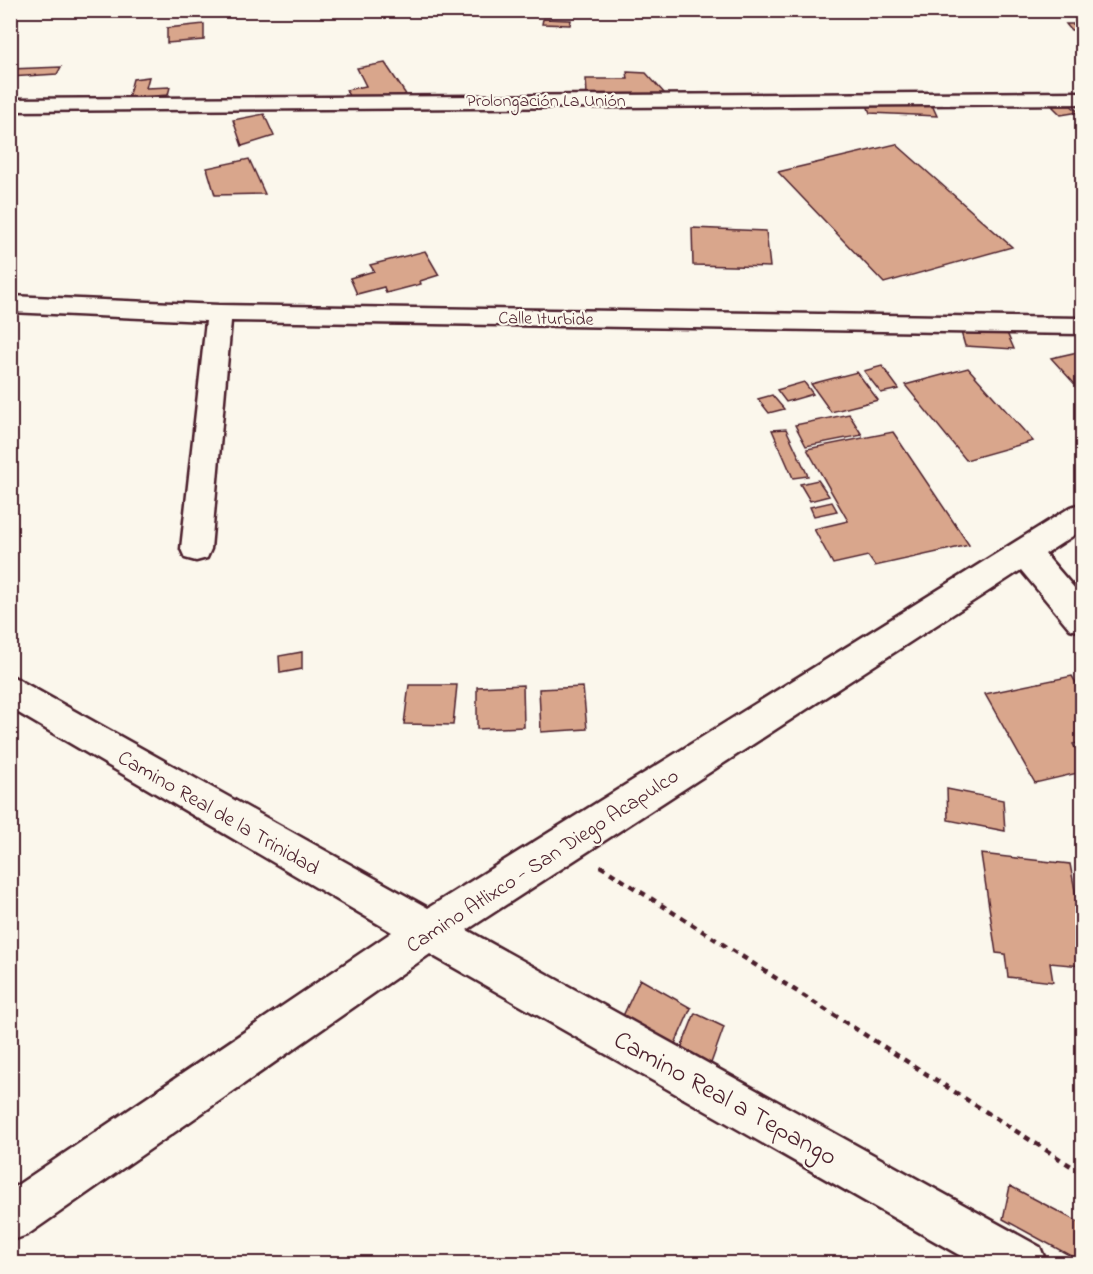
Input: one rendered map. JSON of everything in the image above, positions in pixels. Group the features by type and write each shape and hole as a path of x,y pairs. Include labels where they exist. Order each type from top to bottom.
{"street":[{"name":"Prolongación La Unión","path":"10,105 493,100 1083,98"},
{"name":"Calle Iturbide","path":"10,304 219,313 1083,326"},
{"path":"196,549 219,313"},
{"name":"Camino Atlixco - San Diego Acapulco","path":"10,1218 429,931 1083,515"},
{"path":"1024,552 1083,619"},
{"name":"Camino Real de la Trinidad","path":"10,690 429,931"},
{"name":"Camino Real a Tepango","path":"429,931 1023,1263"}],"path":[{"path":"566,844 1083,1173"}],"building":[{"path":"399,10 425,10 426,12 402,16"},
{"path":"543,19 571,20 570,25 542,24"},
{"path":"204,24 204,40 167,43 167,28"},
{"path":"1066,24 1082,24 1082,30 1071,30"},
{"path":"385,63 407,96 349,96 346,90 366,86 357,68"},
{"path":"61,67 57,74 10,77 10,69"},
{"path":"627,72 646,73 666,95 587,95 586,79 628,79"},
{"path":"149,77 146,88 170,87 168,95 128,98 133,79"},
{"path":"867,105 932,105 937,116 870,113"},
{"path":"1052,106 1071,106 1079,112 1061,115"},
{"path":"264,114 274,136 242,146 233,120"},
{"path":"896,144 1012,247 884,283 778,172"},
{"path":"249,159 265,194 215,195 207,168"},
{"path":"692,228 766,231 770,267 693,265"},
{"path":"425,251 439,275 420,281 421,284 386,293 384,287 357,294 350,278 374,271 370,265"},
{"path":"961,332 1007,333 1014,349 965,346"},
{"path":"1082,351 1082,392 1051,358"},
{"path":"882,366 899,389 881,393 864,371"},
{"path":"968,368 1033,441 966,460 905,385"},
{"path":"857,372 878,400 831,412 811,384"},
{"path":"804,382 813,394 786,402 777,390"},
{"path":"772,395 784,409 769,413 758,399"},
{"path":"849,414 862,435 806,446 795,425"},
{"path":"786,429 808,476 793,478 772,430"},
{"path":"893,432 969,545 875,566 868,556 833,564 814,529 848,521 807,449"},
{"path":"818,480 829,496 810,501 800,484"},
{"path":"832,502 837,511 814,516 810,507"},
{"path":"302,652 302,669 280,673 279,656"},
{"path":"1072,676 1082,693 1082,742 1073,744 1082,760 1082,772 1035,783 985,694"},
{"path":"409,685 457,685 453,725 404,724"},
{"path":"523,685 524,727 477,729 477,687"},
{"path":"583,687 587,729 541,732 539,689"},
{"path":"947,789 1003,800 1005,831 948,820"},
{"path":"981,854 1070,864 1082,927 1082,966 1050,963 1053,982 1008,977 1005,954 996,953"},
{"path":"640,979 691,1008 674,1046 623,1016"},
{"path":"695,1013 724,1027 710,1066 680,1051"},
{"path":"1010,1186 1082,1224 1080,1261 1003,1219"}]}
